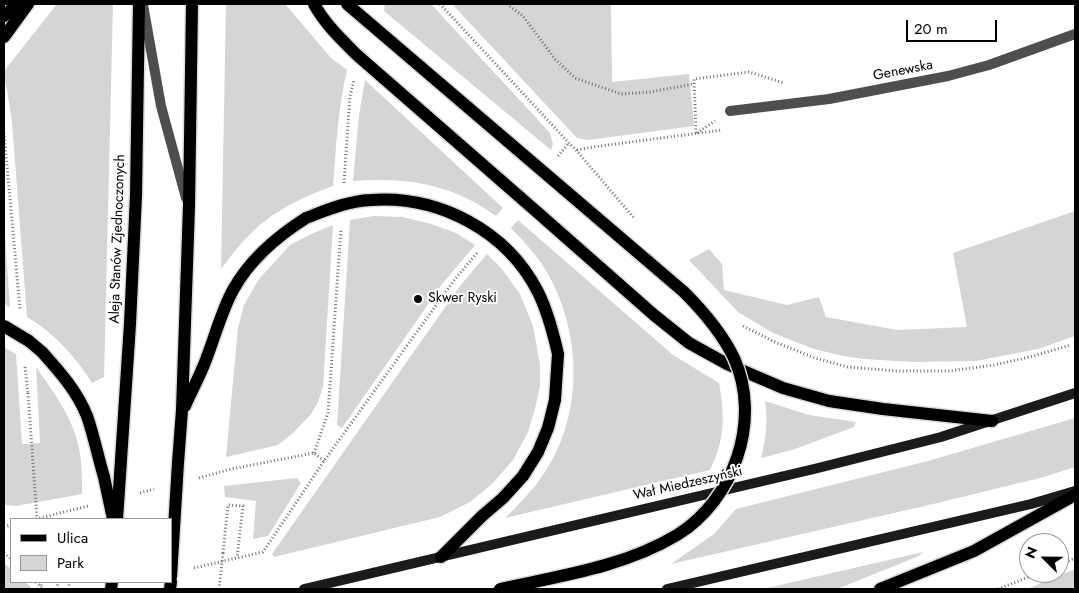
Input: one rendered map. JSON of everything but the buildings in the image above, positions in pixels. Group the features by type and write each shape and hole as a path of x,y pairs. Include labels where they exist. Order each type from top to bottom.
{"main road":[{"path":"4,16 17,4"},
{"path":"4,37 28,4"},
{"name":"Aleja Stanów Zjednoczonych","path":"115,518 120,475 136,205 141,4"},
{"path":"172,561 182,410 189,206 192,4"},
{"path":"314,4 324,20 357,55 654,315 689,343 727,364 774,385 829,401 992,421"},
{"path":"347,4 684,292 704,313 725,340 735,360 743,390 745,412 736,463 714,502 698,518 678,534 648,550 609,564 500,589"},
{"path":"182,410 206,360 233,290 251,264 285,231 306,218 335,207 369,200 391,199 416,202 446,210 464,218 478,226 508,250 538,291 549,316 558,354 556,400 548,428 538,452 523,476 503,498 441,557"},
{"path":"4,326 42,352 64,376 77,396 87,417 115,518"},
{"name":"Wał Miedzeszyński","path":"304,589 814,469 941,437 1075,393"},
{"path":"668,589 1013,508 1075,491"},
{"path":"880,589 974,551 1075,495"}],"street":[{"path":"141,4 161,106 189,206"},
{"name":"Genewska","path":"730,111 830,99 948,76 989,65 1075,34"}],"path":[{"path":"440,4 576,150 638,222"},
{"path":"507,4 523,16 555,59 575,78 621,94 650,92 694,84"},
{"path":"696,133 694,79 749,72 792,85"},
{"path":"4,133 20,316"},
{"path":"556,158 569,143"},
{"path":"576,150 614,144"},
{"path":"190,569 263,552 324,461 455,279 481,249"},
{"path":"737,321 777,343 815,358 848,367 898,371 949,371 994,365 1071,345"},
{"path":"25,364 37,518"},
{"path":"231,470 314,453 324,461"},
{"path":"219,589 228,505 243,506 237,558"},
{"path":"998,589 1019,581"}],"green space":[{"path":"57,4 113,4 104,377 92,383 63,346 46,330 27,317 12,122 4,78 4,71"},
{"path":"226,4 285,4 331,58 347,70 339,113 333,186 294,202 260,225 250,234 221,269"},
{"path":"385,4 431,4 550,133 553,144 551,150 384,11"},
{"path":"452,4 611,4 612,82 689,74 694,126 588,140 577,138"},
{"path":"365,80 503,208 496,216 474,202 445,189 430,185 385,180 353,181 359,115"},
{"path":"1075,211 1075,336 1038,349 976,361 913,362 864,359 814,349 773,333 738,312 689,260 709,249 722,264 724,290 787,305 819,297 826,317 897,330 967,327 953,253"},
{"path":"374,216 403,217 431,224 456,233 475,245 443,283 342,428 337,425 350,220"},
{"path":"518,220 673,355 719,383 723,417 721,438 710,470 505,518 541,478 555,455 565,431 571,405 574,378 568,326 560,300 541,263 511,228"},
{"path":"4,222 10,307 4,304"},
{"path":"333,225 323,387 318,402 311,414 278,445 226,457 238,328 244,305 259,279 290,245"},
{"path":"487,254 502,269 520,294 533,326 540,365 540,385 535,409 528,432 513,460 492,484 470,502 440,517 274,557 272,554 460,286"},
{"path":"4,347 16,354 22,444 40,443 36,367 65,412 76,435 81,462 82,494 16,506 4,505"},
{"path":"765,401 809,415 856,422 854,427 795,449 761,458 766,430"},
{"path":"1075,418 1075,467 1044,477 929,505 671,564 714,534 736,509 928,461"},
{"path":"297,478 301,483 268,536 253,539 256,501 225,497 224,486"},
{"path":"923,552 919,556 837,589 763,589"},
{"path":"4,563 10,568 10,583 26,583 33,589 4,589"},
{"path":"1075,569 1075,589 1027,589 1041,583 1069,583 1069,572"}],"place":[{"name":"Skwer Ryski","path":"418,299"}]}
